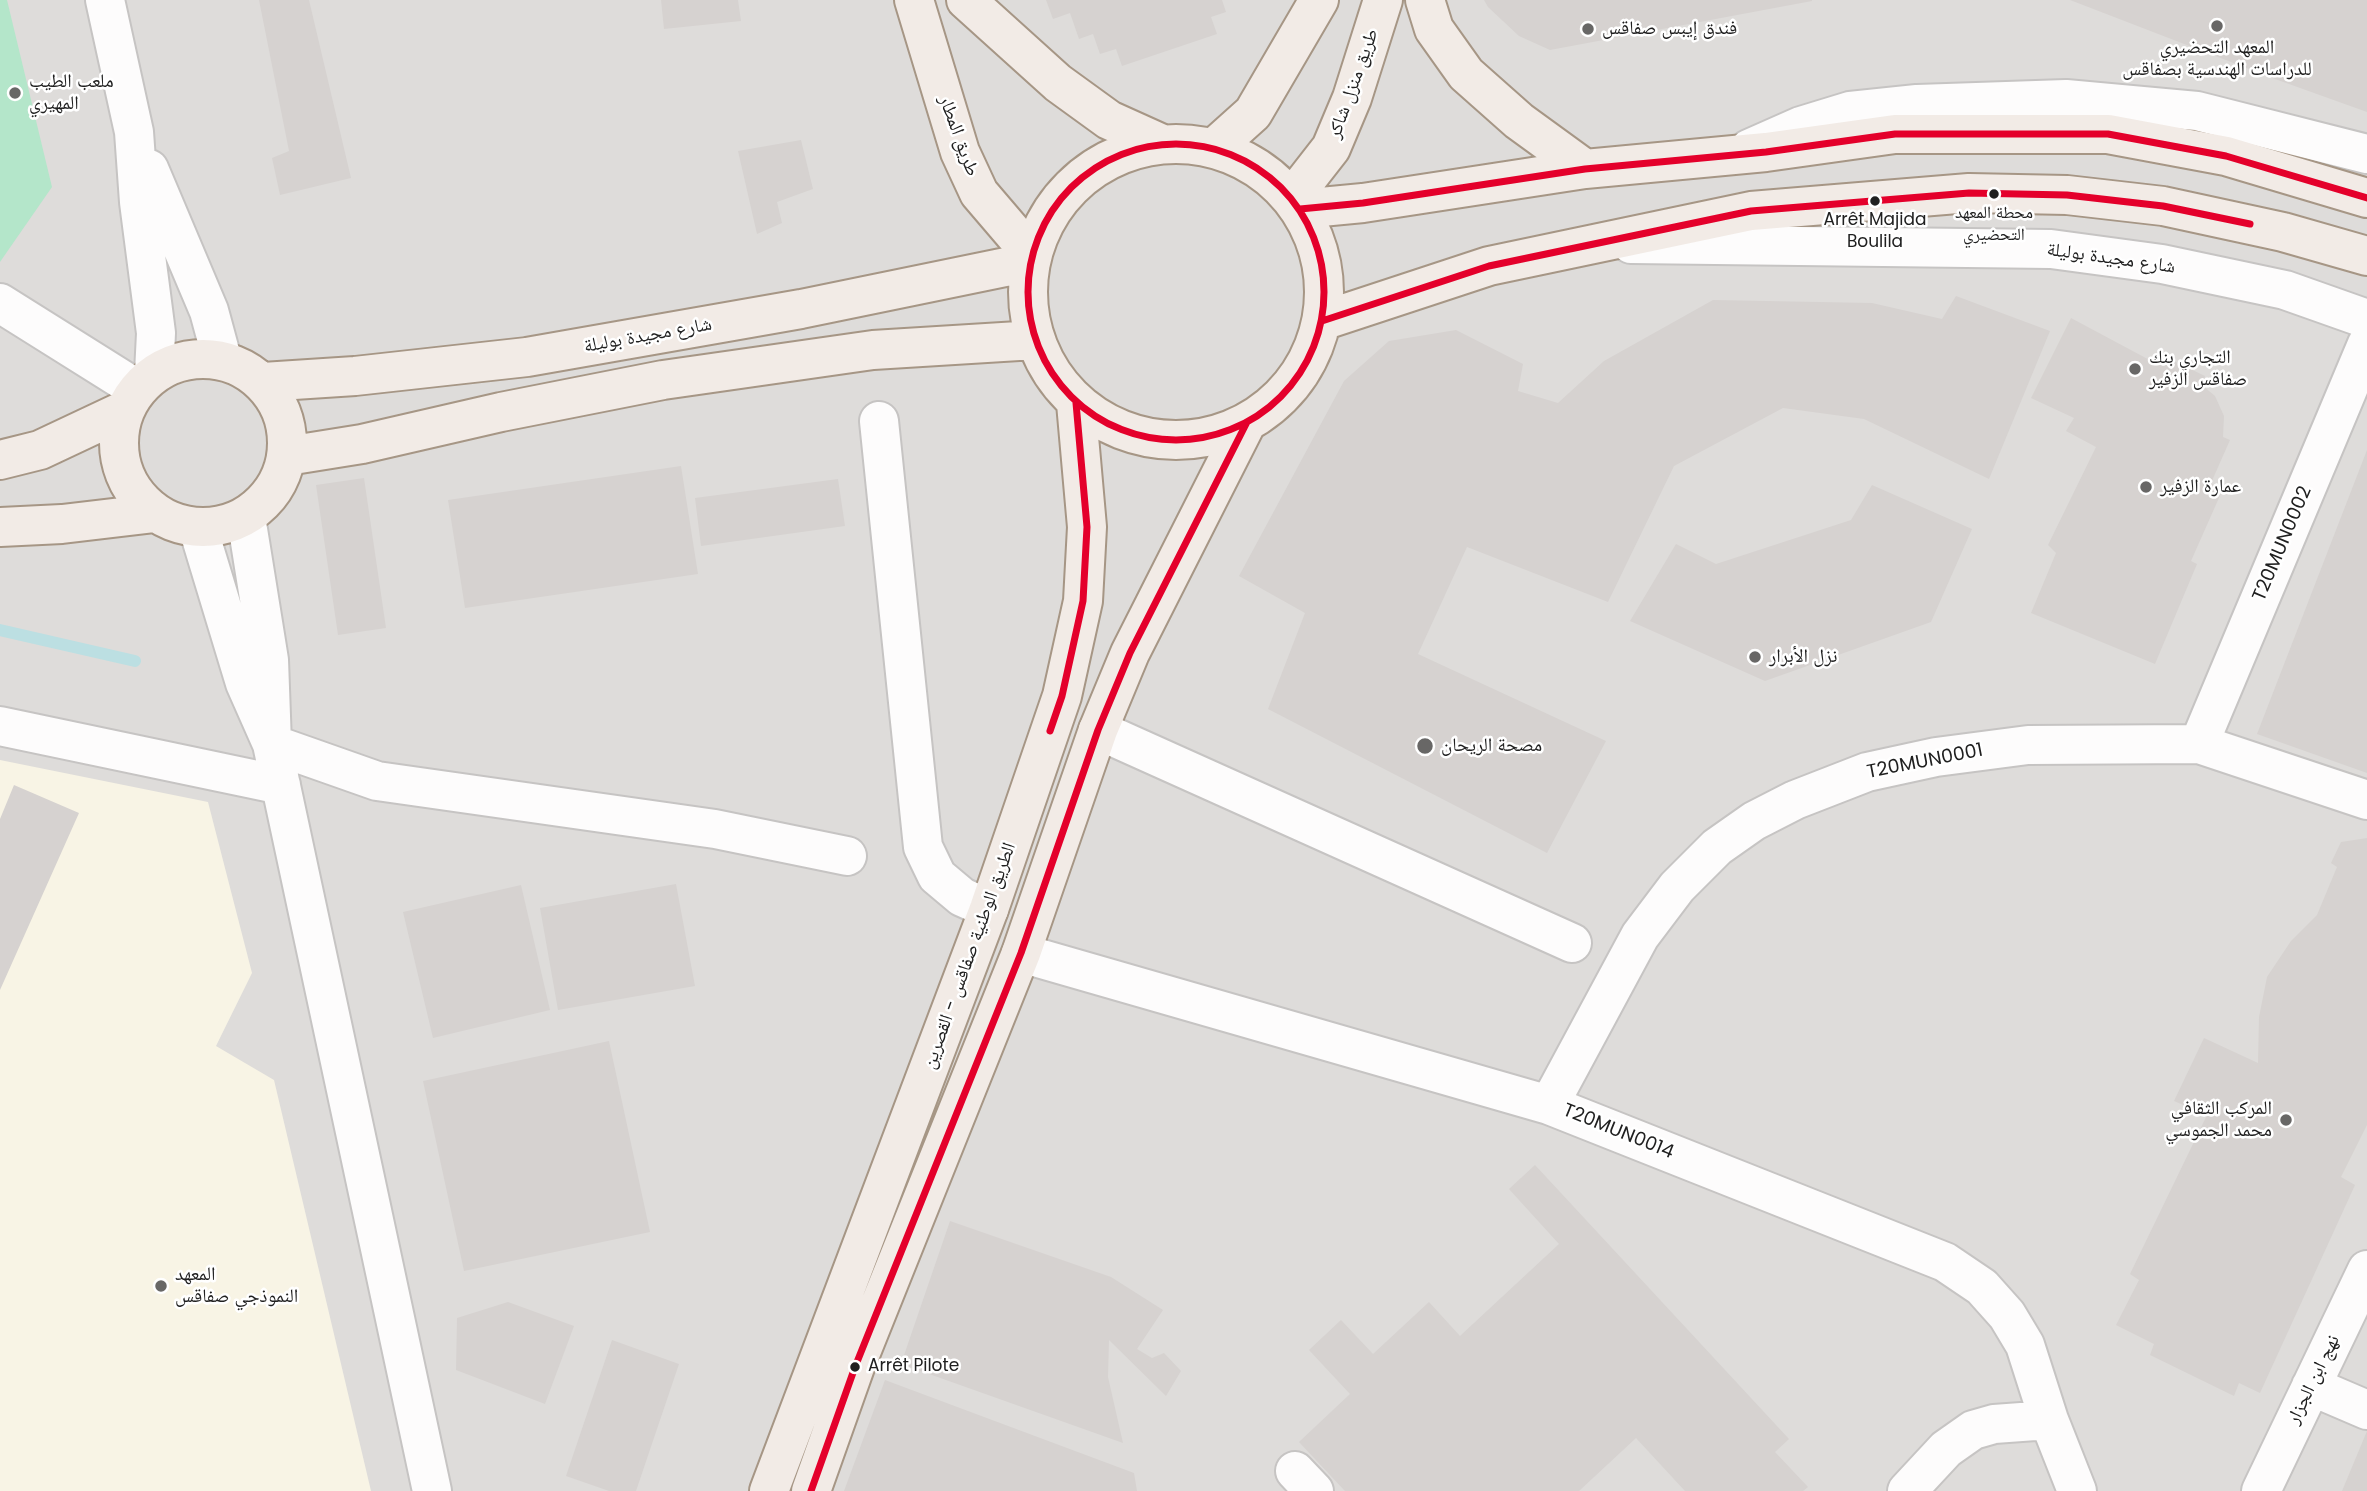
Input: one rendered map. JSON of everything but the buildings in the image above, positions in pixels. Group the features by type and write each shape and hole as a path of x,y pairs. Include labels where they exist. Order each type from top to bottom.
{"main road":[{"name":"طريق المطار","path":"914,0 960,152 979,193 1031,259"},
{"path":"966,0 1058,83 1109,120 1160,143 1214,148 1257,167 1296,204 1317,243 1325,282 1322,321 1312,353 1296,381 1274,406 1246,424 1203,439 1158,440 1114,428 1076,403 1045,364 1035,341 1027,302 1031,259 1049,213 1079,179 1116,155 1160,143"},
{"name":"طريق منزل شاكر","path":"1296,204 1331,148 1352,98 1383,0"},
{"path":"1425,0 1434,29 1466,74 1519,121 1585,169"},
{"path":"1214,148 1253,113 1310,6"},
{"path":"1296,204 1363,203 1585,169 1736,155 1895,134 2108,134 2226,156 2367,198"},
{"name":"شارع مجيدة بوليلة","path":"1322,321 1489,266 1751,211 1983,193 2067,195 2163,206 2283,232 2367,256"},
{"name":"شارع مجيدة بوليلة","path":"263,382 355,376 527,357 801,309 1031,259"},
{"path":"287,456 362,444 501,411 663,380 873,350 1035,341"},
{"path":"0,460 40,450 139,390 175,362 198,358 222,359 243,368 263,382 279,404 287,429 287,456 280,480 265,501 246,517 222,526 198,528 175,523 155,513 138,497 126,477 119,455 119,432 139,390"},
{"name":"الطريق الوطنية صفاقس - القصرين","path":"769,1491 989,909 1062,696 1083,601 1087,527 1076,403"},
{"path":"811,1491 855,1367 1021,953 1098,730 1130,653 1246,424"},
{"path":"0,527 62,524 155,513"}],"street":[{"path":"0,303 139,390 156,333 139,202 134,132 105,0"},
{"path":"1736,155 1801,126 1850,111 1917,104 2066,99 2197,111 2367,154"},
{"path":"134,132 209,311 222,359"},
{"name":"شارع مجيدة بوليلة","path":"1597,244 2051,249 2162,264 2285,290 2367,319"},
{"name":"T20MUN0002","path":"2199,744 2367,344"},
{"path":"879,421 923,847 937,876 962,897 989,909"},
{"path":"246,517 269,660 272,744 432,1491"},
{"path":"198,528 245,683 272,744 377,781 715,829 847,856"},
{"path":"0,726 281,785"},
{"path":"1098,730 1572,943"},
{"name":"T20MUN0001","path":"1549,1105 1648,926 1685,879 1717,847 1754,821 1794,800 1867,772 1936,757 2028,745 2199,744 2367,800"},
{"name":"T20MUN0014","path":"1021,953 1549,1105 1945,1262 1982,1287 2007,1315 2025,1345 2049,1420 2077,1491"},
{"name":"نهج ابن الجزار","path":"2261,1491 2367,1270"},
{"path":"2311,1386 2367,1410"},
{"path":"1907,1491 1946,1449 1973,1430 1994,1424 2049,1420"}],"shaded area":[{"path":"0,0 2367,0 2367,1491 0,1491"},
{"name":"المعهد النموذجي صفاقس","path":"0,760 208,802 252,973 216,1046 274,1080 371,1491 0,1491"}],"green space":[{"name":"ملعب الطيب المهيري","path":"0,0 7,0 52,187 0,262"}],"waterway":[{"path":"0,630 135,661"}],"transit line":[{"path":"1300,209 1363,203 1585,169 1766,152 1895,134 2108,134 2226,156 2367,198"},
{"path":"1161,144 1191,144 1219,150 1246,161 1270,177 1291,198 1307,222 1318,249 1324,292 1322,321 1307,362 1291,386 1270,407 1246,423 1219,434 1191,440 1161,440 1133,434 1106,423 1082,407 1061,386 1045,362 1034,335 1028,307 1028,277 1034,249 1045,222 1061,198 1082,177 1106,161 1133,150 1161,144"},
{"path":"1322,321 1489,266 1751,211 1969,193 2067,195 2163,206 2250,224"},
{"path":"1050,731 1062,696 1083,601 1087,527 1076,403"},
{"path":"811,1491 855,1367 1021,953 1098,730 1130,653 1246,424"}],"place":[{"name":"المعهد التحضيري للدراسات الهندسية بصفاقس","path":"2217,26"},
{"name":"فندق إيبس صفاقس","path":"1588,29"},
{"name":"ملعب الطيب المهيري","path":"15,93"},
{"name":"محطة المعهد التحضيري","path":"1994,194"},
{"name":"Arrêt Majida Boulila","path":"1875,201"},
{"name":"التجاري بنك صفاقس الزفير","path":"2135,369"},
{"name":"عمارة الزفير","path":"2146,487"},
{"name":"نزل الأبرار","path":"1755,657"},
{"name":"مصحة الريحان","path":"1425,746"},
{"name":"المركب الثقافي محمد الجموسي","path":"2286,1120"},
{"name":"المعهد النموذجي صفاقس","path":"161,1286"},
{"name":"Arrêt Pilote","path":"855,1367"}]}
